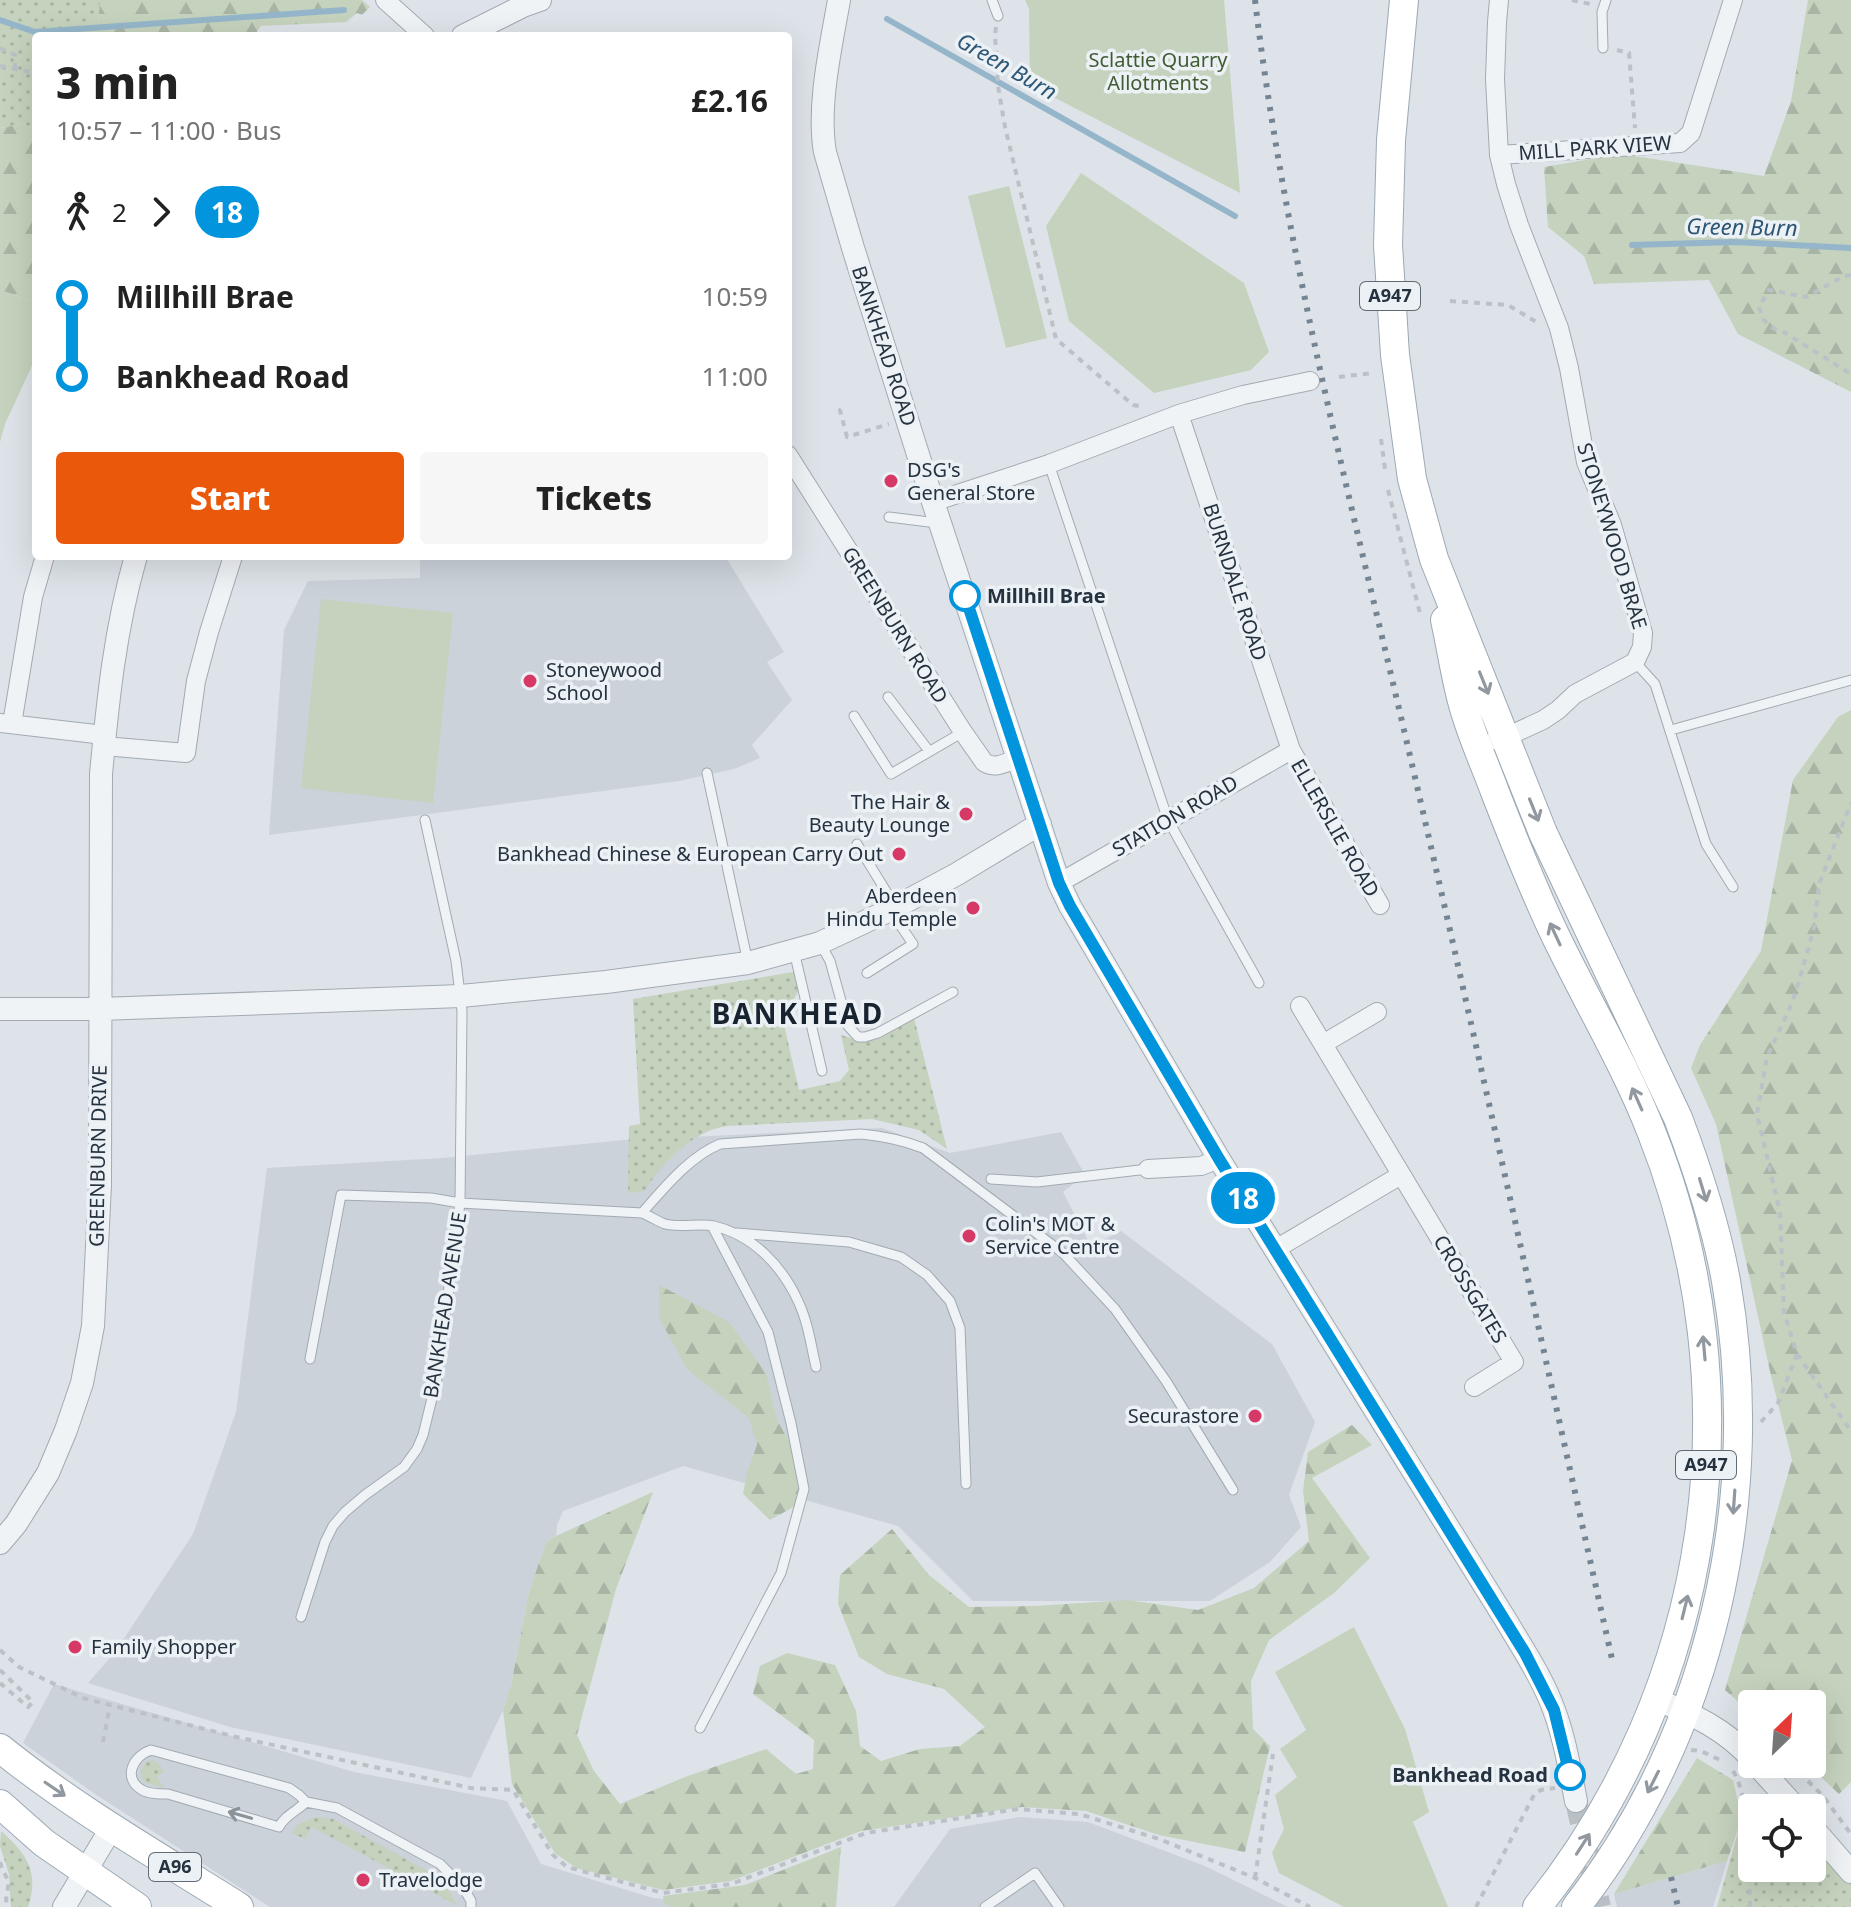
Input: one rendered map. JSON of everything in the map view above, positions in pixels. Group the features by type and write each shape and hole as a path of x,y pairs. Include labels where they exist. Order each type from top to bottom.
{"main road":[{"name":"A947","path":"1404,0 1391,140 1390,286 1398,379 1412,479 1434,559 1456,677 1476,744 1510,831 1556,937 1624,1071 1671,1184 1696,1290 1704,1343 1705,1485 1699,1541 1677,1642 1657,1700 1627,1768 1581,1847 1537,1907"},
{"name":"A947","path":"1434,559 1543,833 1678,1118 1695,1163 1726,1279 1737,1383 1737,1455 1732,1531 1711,1630 1685,1711 1658,1773 1612,1856 1576,1907"},
{"name":"A96","path":"0,1748 112,1827 239,1907"},
{"name":"A96","path":"0,1804 44,1843 137,1907"}],"street":[{"path":"385,0 421,32"},
{"path":"471,32 540,0"},
{"name":"BANKHEAD ROAD","path":"839,0 826,90 823,144 937,513 1059,883 1219,1159 1537,1674 1554,1710 1576,1801"},
{"name":"STONEYWOOD BRAE","path":"1499,0 1495,79 1499,155 1519,225 1559,328 1586,462 1612,525 1643,633 1642,647 1635,662"},
{"name":"MILL PARK VIEW","path":"1499,155 1680,143 1691,133 1733,0"},
{"path":"937,513 1049,464 1179,414 1243,395 1310,381"},
{"name":"BURNDALE ROAD","path":"1179,414 1291,750"},
{"name":"GREENBURN ROAD","path":"792,461 963,732 988,765 1003,764 1018,758"},
{"path":"44,560 6,723 186,753 196,681 231,560"},
{"name":"GREENBURN DRIVE","path":"0,1543 16,1524 48,1473 82,1383 93,1326 100,1185 101,774 115,645 135,560"},
{"path":"1476,744 1506,737 1543,720 1575,694 1635,662"},
{"name":"STATION ROAD","path":"1059,883 1291,750"},
{"name":"ELLERSLIE ROAD","path":"1291,750 1380,905"},
{"path":"0,1009 100,1009 461,996 606,982 748,963 820,943 957,874 1040,824"},
{"name":"CROSSGATES","path":"1300,1006 1514,1362 1474,1387"},
{"path":"1323,1044 1377,1012"},
{"path":"1148,1169 1201,1166 1219,1159"},
{"path":"1274,1250 1401,1175"},
{"path":"1657,1700 1713,1725 1735,1742 1738,1751"},
{"path":"1769,1778 1783,1794"},
{"path":"64,1907 112,1827"},
{"path":"1826,1843 1851,1872"}],"lane":[{"path":"992,0 998,16"},
{"path":"1603,48 1602,12 1606,0"},
{"path":"1049,464 1168,820 1259,983"},
{"path":"889,517 937,513"},
{"path":"1635,662 1655,684 1706,844 1733,887"},
{"path":"1671,730 1851,680"},
{"path":"888,697 929,751"},
{"path":"854,716 891,774 963,732"},
{"path":"707,773 748,963"},
{"name":"BANKHEAD AVENUE","path":"301,1617 333,1526 365,1495 404,1467 417,1449 437,1378 460,1203 461,996 425,820"},
{"path":"857,844 913,944 867,973"},
{"path":"820,943 830,961 848,1026 858,1037 878,1033 953,992"},
{"path":"794,951 822,1071"},
{"path":"642,1213 668,1184 705,1151 720,1144 861,1134 883,1135 923,1148 1063,1253 1115,1309 1166,1381 1233,1490"},
{"path":"991,1179 1037,1182 1148,1169"},
{"path":"310,1359 341,1195 642,1213 666,1224 712,1226 737,1233 849,1242 901,1257 927,1275 950,1301 960,1328 966,1484"},
{"path":"700,1728 781,1573 804,1489 768,1332 712,1226"},
{"path":"737,1233 775,1263 789,1284 803,1313 816,1367"},
{"path":"306,1802 283,1820 279,1827 168,1794 142,1790 135,1784 132,1765 143,1752 158,1751 289,1788 306,1802 337,1808 440,1864 463,1887 471,1907"},
{"path":"985,1907 1035,1873 1054,1905"}],"path":[{"path":"998,16 996,67 1005,127 1056,339 1133,405 1150,408 1155,423"},
{"path":"0,48 15,55 14,69"},
{"path":"1603,48 1629,53 1636,146"},
{"path":"0,66 32,72"},
{"path":"1851,275 1806,297 1769,290 1759,307 1763,321 1851,374"},
{"path":"1450,301 1508,305 1550,329 1559,328"},
{"path":"1339,377 1374,372"},
{"path":"841,409 847,437 907,418"},
{"path":"1851,803 1819,884 1814,928 1792,1003 1767,1057 1757,1114 1780,1212 1784,1312 1797,1354 1851,1431"},
{"path":"1757,1427 1778,1403 1797,1354"},
{"path":"0,1650 19,1667 83,1698 236,1737 442,1782 471,1788 513,1790 553,1855 567,1867 663,1893 731,1884 866,1833 1018,1809 1079,1814 1159,1839 1255,1878 1310,1907"},
{"path":"0,1670 33,1702 28,1707 0,1683"},
{"path":"103,1742 110,1705"},
{"path":"1684,1753 1701,1751 1722,1761"},
{"path":"1255,1878 1273,1754"},
{"path":"1740,1778 1749,1848 1750,1907"},
{"path":"1805,1778 1823,1796 1851,1834"},
{"path":"1476,1907 1535,1793 1541,1790"},
{"path":"0,1867 8,1887 5,1898 7,1907"},
{"path":"0,1893 5,1898"}],"shaded area":[{"name":"Stoneywood School","path":"420,560 727,560 784,652 767,662 792,700 752,745 760,758 734,769 679,781 269,835 284,630 308,581 420,578"},
{"path":"882,1128 950,1153 1061,1132 1085,1175 1063,1192 1091,1246 1121,1231 1272,1344 1315,1422 1289,1495 1301,1527 1270,1562 1210,1601 973,1601 898,1526 683,1466 563,1511 556,1536 546,1542 529,1592 511,1685 503,1710 471,1778 230,1727 88,1683 115,1652 193,1534 236,1412 267,1168 443,1158 624,1140"},
{"path":"54,1684 354,1772 507,1801 541,1864 653,1898 752,1907 270,1907 95,1794 23,1743"},
{"path":"1019,1817 1088,1822 1205,1866 1288,1907 894,1907 950,1829"},
{"path":"1727,1861 1713,1907 1617,1907 1614,1894"}],"green space":[{"path":"0,0 100,0 97,32 32,32 32,128 22,124 0,128"},
{"path":"100,0 362,0 370,7 362,15 357,13 346,22 261,26 257,32 97,32"},
{"name":"Sclattie Quarry Allotments","path":"1025,0 1224,0 1240,193 1030,85 1029,9"},
{"path":"1808,0 1851,0 1851,392 1738,334 1709,280 1594,284 1584,256 1548,227 1544,167 1621,154 1764,176 1791,101"},
{"path":"22,124 32,128 32,301 0,290 0,128"},
{"path":"1081,173 1244,283 1269,352 1251,370 1154,393 1069,321 1046,226"},
{"path":"1009,186 1047,338 1006,348 968,196"},
{"path":"0,290 32,301 32,366 0,442"},
{"path":"321,599 453,613 433,803 301,788"},
{"path":"1851,710 1851,1782 1839,1794 1822,1778 1826,1778 1826,1690 1738,1690 1738,1702 1725,1690 1792,1460 1716,1124 1691,1068 1700,1045 1761,951 1793,780 1838,717"},
{"path":"797,973 800,988 794,999 779,1003 799,1090 840,1081 849,1070 841,1035 864,1042 914,1018 947,1149 919,1130 872,1119 726,1126 701,1135 679,1150 644,1191 628,1193 629,1126 640,1124 633,999"},
{"path":"659,1285 729,1322 766,1373 777,1420 802,1465 797,1505 770,1520 743,1494 757,1445 749,1418 688,1370 659,1318"},
{"path":"1352,1425 1372,1445 1312,1478 1370,1558 1334,1593 1269,1640 1251,1681 1253,1729 1270,1746 1245,1852 1159,1835 1086,1811 1022,1807 861,1831 731,1881 663,1890 576,1868 555,1853 512,1784 503,1710 511,1685 529,1592 546,1542 653,1492 616,1589 577,1735 594,1771 620,1804 766,1749 796,1774 813,1769 814,1740 753,1694 760,1666 787,1653 835,1665 856,1711 860,1746 881,1761 920,1749 960,1746 985,1727 944,1689 887,1674 859,1657 838,1604 840,1575 892,1529 929,1575 969,1607 1127,1600 1198,1610 1254,1588 1309,1541 1303,1491 1308,1452"},
{"path":"1354,1627 1405,1729 1429,1812 1413,1822 1448,1907 1344,1907 1279,1873 1272,1853 1284,1829 1275,1795 1297,1777 1280,1749 1306,1730 1275,1672"},
{"path":"1697,1758 1733,1780 1738,1801 1738,1829 1727,1861 1614,1894"},
{"path":"153,1760 164,1772 157,1776 164,1788 146,1783 142,1778 143,1766"},
{"path":"316,1817 333,1819 435,1875 445,1884 458,1906 312,1827 305,1839 292,1833 298,1824"},
{"path":"1,1831 24,1855 28,1864 32,1883 28,1907 11,1907 9,1874 0,1846"},
{"path":"1738,1832 1738,1882 1826,1882 1826,1847 1851,1873 1851,1907 1717,1907"},
{"path":"841,1847 836,1907 675,1907 664,1904 663,1896 745,1885"}],"waterway":[{"path":"0,20 35,32 344,10"},
{"name":"Green Burn","path":"887,19 1235,216"},
{"name":"Green Burn","path":"1632,245 1734,242 1851,248"}],"tunnel":[{"path":"1576,1801 1600,1907"}],"railway":[{"path":"1255,0 1283,187 1301,281 1612,1659"},
{"path":"1671,1877 1678,1907"}],"bus line":[{"name":"18","path":"965,596 1059,883 1070,906 1274,1250 1525,1653 1554,1710 1570,1775"}],"place":[{"name":"DSG's General Store","path":"891,481"},
{"name":"Millhill Brae","path":"965,596"},
{"name":"Stoneywood School","path":"530,681"},
{"name":"The Hair & Beauty Lounge","path":"966,814"},
{"name":"Bankhead Chinese & European Carry Out","path":"899,854"},
{"name":"Aberdeen Hindu Temple","path":"973,908"},
{"name":"Colin's MOT & Service Centre","path":"969,1236"},
{"name":"Securastore","path":"1255,1416"},
{"name":"Family Shopper","path":"75,1647"},
{"name":"Bankhead Road","path":"1570,1775"},
{"name":"Travelodge","path":"363,1880"}],"district":[{"name":"BANKHEAD","path":"798,1014"}]}
